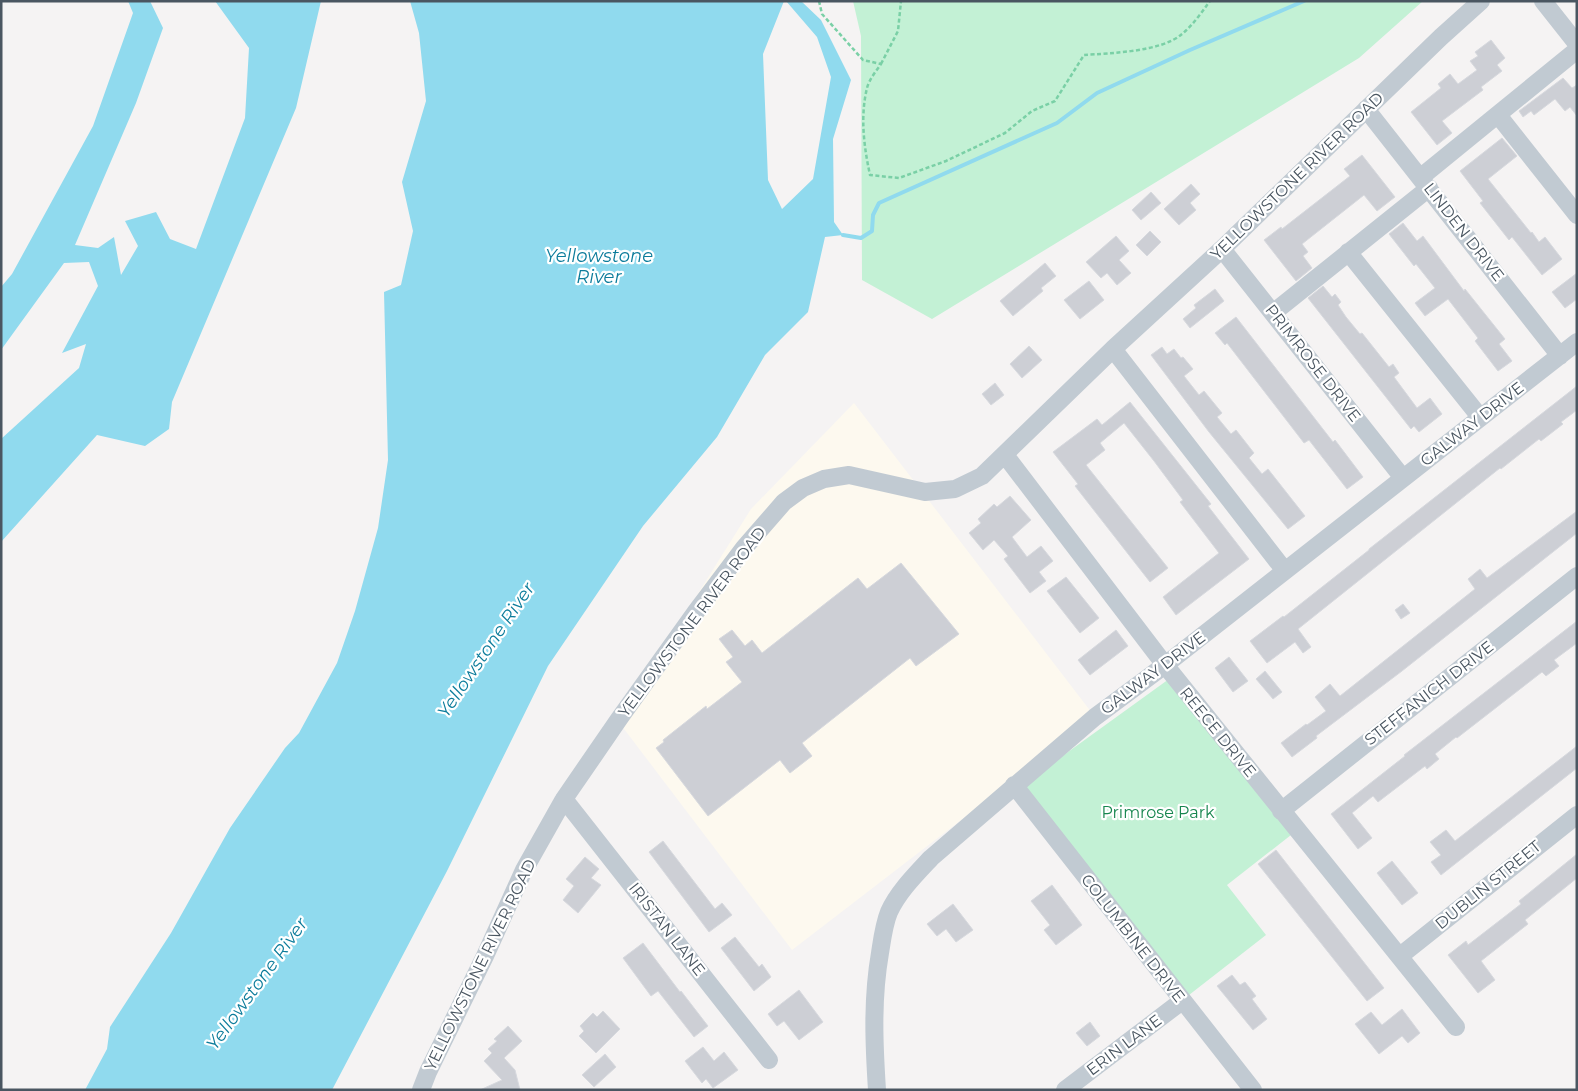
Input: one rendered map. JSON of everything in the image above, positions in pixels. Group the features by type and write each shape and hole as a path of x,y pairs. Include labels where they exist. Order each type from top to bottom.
{"street":[{"name":"YELLOWSTONE RIVER ROAD","path":"422,1090 428,1072 485,956 524,870 564,799 695,613 744,548 784,502 803,488 824,479 849,475 925,492 955,489 982,476 1005,456 1113,349 1222,249 1441,37 1481,1"},
{"path":"1543,1 1577,44"},
{"path":"1273,312 1348,252 1498,115 1577,50"},
{"name":"LINDEN DRIVE","path":"1366,109 1560,356"},
{"path":"1498,115 1577,215"},
{"name":"PRIMROSE DRIVE","path":"1222,249 1403,478"},
{"path":"1348,252 1480,418"},
{"name":"GALWAY DRIVE","path":"877,1090 874,1044 875,985 881,943 889,912 909,881 930,858 1095,717 1286,571 1577,342"},
{"path":"1113,349 1286,571"},
{"name":"REECE DRIVE","path":"1005,456 1165,665 1456,1027"},
{"name":"STEFFANICH DRIVE","path":"1281,811 1577,576"},
{"name":"COLUMBINE DRIVE","path":"1014,785 1253,1090"},
{"name":"IRISTAN LANE","path":"564,799 769,1060"},
{"name":"DUBLIN STREET","path":"1400,956 1577,815"},
{"name":"ERIN LANE","path":"1065,1090 1182,1001"}],"path":[{"path":"819,1 822,14 863,60 880,64"},
{"path":"901,1 898,31 867,87 863,122 865,151 870,175 899,178 946,161 1005,133 1032,111 1055,101 1084,55 1134,51 1162,44 1182,35 1210,1"}],"shaded area":[{"path":"854,403 1095,717 792,950 618,721 751,509"}],"green space":[{"path":"853,1 1423,1 1359,58 932,319 862,280 861,36"},
{"name":"Primrose Park","path":"1169,679 1291,835 1227,885 1266,935 1189,995 1021,786"}],"water":[{"path":"128,1 150,1 163,28 136,103 75,245 98,248 114,237 121,275 138,246 125,221 156,212 170,239 196,249 245,118 249,48 215,1 321,1 296,108 172,402 169,429 145,446 97,435 1,542 1,439 79,368 86,344 62,353 98,286 89,262 64,263 1,350 1,287 12,274 93,126 133,13"},
{"name":"Yellowstone River","path":"410,1 784,1 763,54 768,180 782,209 813,179 831,77 817,37 786,1 801,1 821,20 851,80 833,139 834,222 843,235 825,237 808,312 765,355 717,437 643,526 548,666 447,871 332,1090 85,1090 107,1049 110,1027 171,933 230,828 285,748 299,733 337,663 355,611 378,528 388,460 384,292 401,285 413,231 402,182 426,101 419,33"}],"building":[{"path":"1491,40 1505,58 1497,65 1502,71 1481,87 1483,90 1442,121 1452,133 1437,145 1411,112 1441,88 1438,84 1450,74 1458,84 1477,70 1470,61 1478,56 1475,52"},
{"path":"1563,78 1572,88 1577,85 1577,116 1570,107 1565,111 1555,99 1534,115 1531,111 1523,117 1519,111"},
{"path":"1502,138 1517,156 1488,179 1539,242 1545,237 1562,259 1542,275 1512,237 1509,240 1480,203 1483,201 1460,171"},
{"path":"1362,155 1395,197 1377,211 1364,195 1302,244 1308,252 1303,256 1312,268 1296,281 1264,240 1281,227 1282,229 1350,176 1344,169"},
{"path":"1191,184 1200,194 1190,203 1196,210 1179,225 1164,209"},
{"path":"1151,192 1161,203 1141,220 1132,210"},
{"path":"1403,223 1417,241 1423,236 1464,291 1465,289 1505,339 1499,344 1512,361 1498,371 1475,341 1478,338 1448,299 1425,316 1415,303 1435,288 1416,264 1414,266 1389,234"},
{"path":"1150,231 1161,242 1147,256 1136,245"},
{"path":"1116,236 1129,251 1119,260 1131,273 1117,285 1107,273 1101,278 1086,262"},
{"path":"1045,263 1056,276 1041,288 1043,291 1013,316 1000,301"},
{"path":"1577,273 1577,299 1565,308 1552,292"},
{"path":"1089,281 1104,300 1080,319 1064,300"},
{"path":"1323,286 1332,297 1335,294 1341,302 1338,305 1346,317 1360,334 1362,333 1389,367 1393,364 1399,373 1394,377 1417,408 1430,398 1442,414 1419,432 1414,426 1411,429 1308,298"},
{"path":"1215,289 1224,301 1190,328 1183,319 1196,308 1194,305"},
{"path":"1236,317 1333,442 1335,440 1363,477 1347,489 1309,440 1304,443 1227,343 1225,345 1215,333"},
{"path":"1029,346 1042,360 1022,378 1010,364"},
{"path":"1162,347 1167,354 1174,349 1181,358 1183,357 1193,369 1184,376 1199,395 1204,391 1222,413 1217,417 1231,434 1236,430 1254,453 1249,458 1262,474 1268,469 1305,516 1288,529 1209,432 1151,355"},
{"path":"995,383 1004,395 991,405 982,394"},
{"path":"1577,386 1577,410 1561,422 1563,424 1500,468 1298,629 1311,647 1303,653 1295,642 1267,663 1250,641 1284,617"},
{"path":"1130,402 1211,504 1208,506 1249,559 1176,615 1163,597 1219,553 1180,502 1183,500 1154,461 1124,423 1100,443 1105,450 1086,465 1168,568 1150,582 1075,486 1078,484 1053,452 1097,419 1102,425"},
{"path":"1010,496 1031,520 1012,537 1027,557 1041,546 1053,561 1039,572 1046,581 1030,593 1004,559 1008,556 994,540 983,550 969,533 981,523 978,519 994,504 997,507"},
{"path":"1577,511 1577,533 1316,736 1317,738 1292,757 1281,743 1326,711 1315,697 1330,684 1340,696 1475,589 1468,579 1480,569 1487,578"},
{"path":"901,563 959,634 916,666 910,658 802,743 812,756 790,773 780,760 708,816 656,748 664,742 663,740 706,706 707,709 742,682 726,662 733,657 719,639 732,630 745,646 752,640 762,653 858,578 867,589"},
{"path":"1066,577 1099,618 1080,633 1047,591"},
{"path":"1403,604 1410,613 1401,619 1395,610"},
{"path":"1577,621 1577,643 1554,660 1559,666 1546,676 1542,672 1456,737 1435,754 1439,759 1427,769 1425,766 1378,802 1373,796 1352,813 1372,838 1358,849 1331,814"},
{"path":"1116,630 1128,646 1090,675 1078,660"},
{"path":"1229,657 1248,681 1233,692 1215,668"},
{"path":"1265,671 1282,692 1273,699 1256,679"},
{"path":"1577,746 1577,768 1441,875 1431,862 1441,855 1430,842 1446,830 1455,841"},
{"path":"663,841 715,909 722,903 732,915 709,932 649,852"},
{"path":"1276,850 1384,988 1367,1001 1258,864"},
{"path":"1577,854 1577,878 1525,920 1528,924 1481,961 1495,980 1478,993 1448,955 1466,941 1468,945 1521,904 1519,901"},
{"path":"585,857 599,869 591,878 601,885 578,913 563,900 574,886 566,879"},
{"path":"1392,861 1418,893 1402,905 1377,873"},
{"path":"1052,885 1082,925 1056,945 1044,930 1050,925 1031,901"},
{"path":"953,904 973,930 956,942 946,929 937,936 927,924"},
{"path":"735,937 759,967 762,964 771,977 754,991 721,948"},
{"path":"643,943 708,1026 694,1037 658,991 651,996 623,958"},
{"path":"1232,975 1240,985 1245,982 1256,996 1252,999 1267,1019 1253,1030 1217,986"},
{"path":"799,990 823,1022 799,1040 784,1021 777,1026 768,1014"},
{"path":"1402,1009 1420,1033 1408,1043 1402,1036 1379,1054 1355,1024 1371,1012 1382,1025"},
{"path":"603,1011 620,1029 596,1053 579,1036 584,1031 580,1026 593,1013 597,1017"},
{"path":"1090,1022 1100,1036 1087,1046 1076,1033"},
{"path":"508,1026 522,1041 504,1058 515,1070 520,1090 480,1090 502,1080 484,1061 492,1053 488,1049 497,1041 494,1039"},
{"path":"703,1047 714,1061 724,1052 738,1070 713,1088 706,1079 702,1083 685,1061"},
{"path":"605,1054 616,1067 594,1087 582,1075"}],"waterway":[{"path":"843,235 861,238 872,231 873,215 879,203 1057,123 1097,93 1190,50 1304,1"}]}
